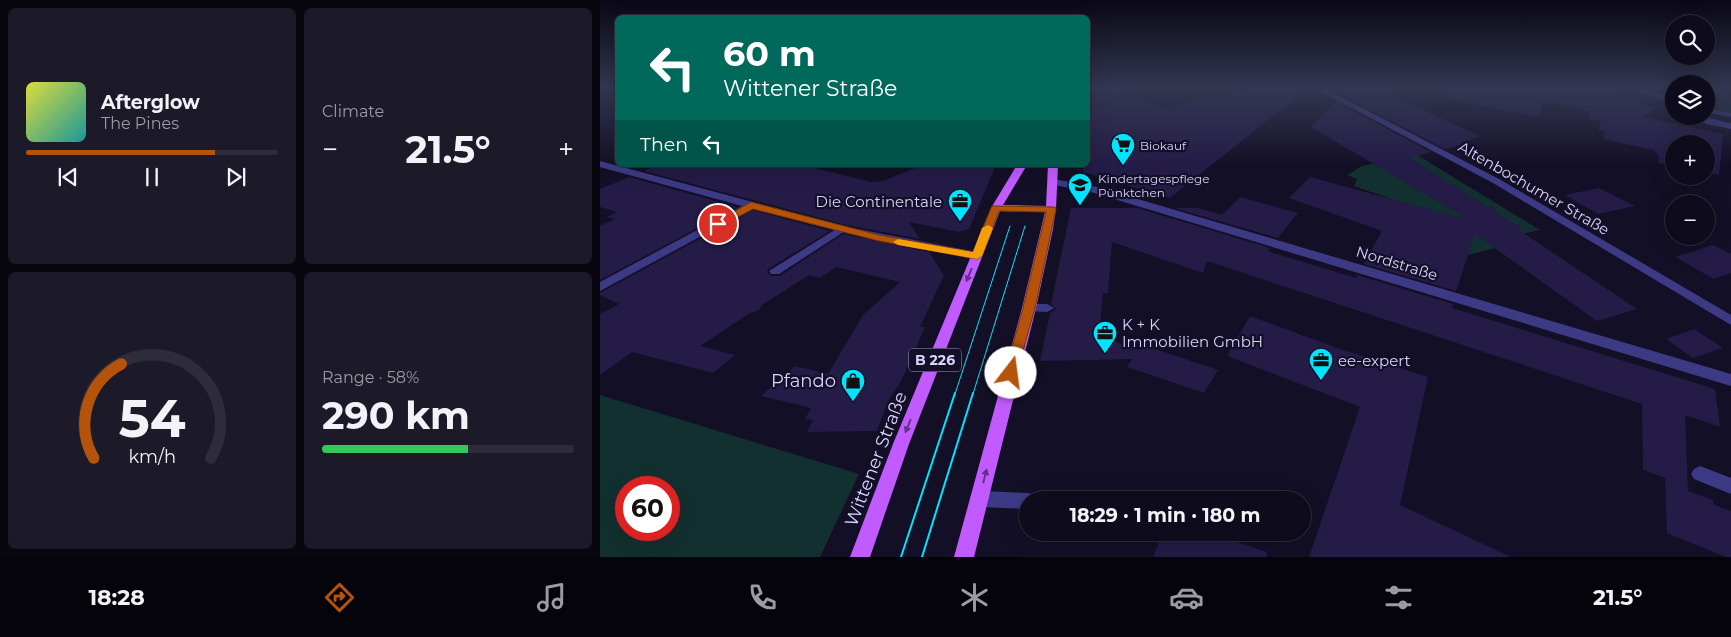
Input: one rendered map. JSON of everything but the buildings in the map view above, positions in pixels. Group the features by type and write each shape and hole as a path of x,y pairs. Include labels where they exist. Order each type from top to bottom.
{"main road":[{"name":"Wittener Straße","path":"860,557 901,444 996,208 1021,167"},
{"path":"964,557 1029,308 1051,209 1053,167"},
{"path":"996,208 1051,209"}],"street":[{"name":"Altenbochumer Straße","path":"1368,114 1496,181 1731,321"},
{"path":"1715,123 1731,126"},
{"path":"600,164 842,229 977,256"},
{"name":"Nordstraße","path":"1053,182 1094,189 1731,380"},
{"path":"600,286 751,205"},
{"path":"775,271 842,229"},
{"path":"1029,308 1047,308"},
{"path":"1700,474 1731,486"},
{"path":"979,499 1019,501"}],"green space":[{"path":"1417,155 1540,230 1507,237 1514,243 1468,255 1442,248 1400,202 1354,186 1357,179 1347,175 1362,166"},
{"path":"600,395 859,474 820,557 600,557"}],"tram line":[{"path":"955,394 1010,226"},
{"path":"973,394 1025,226"},
{"path":"901,557 955,393"},
{"path":"922,557 973,393"}],"slow traffic":[{"path":"898,242 977,256 988,228"}],"place":[{"name":"Biokauf","path":"1123,166"},
{"name":"Kindertagespflege Pünktchen","path":"1080,206"},
{"name":"Die Continentale","path":"960,222"},
{"name":"K + K Immobilien GmbH","path":"1105,354"},
{"name":"ee-expert","path":"1321,381"},
{"name":"Pfando","path":"853,402"}],"route":[{"path":"718,224 751,205 879,238 977,256 996,208 1051,209 1029,308 1011,373"}]}
